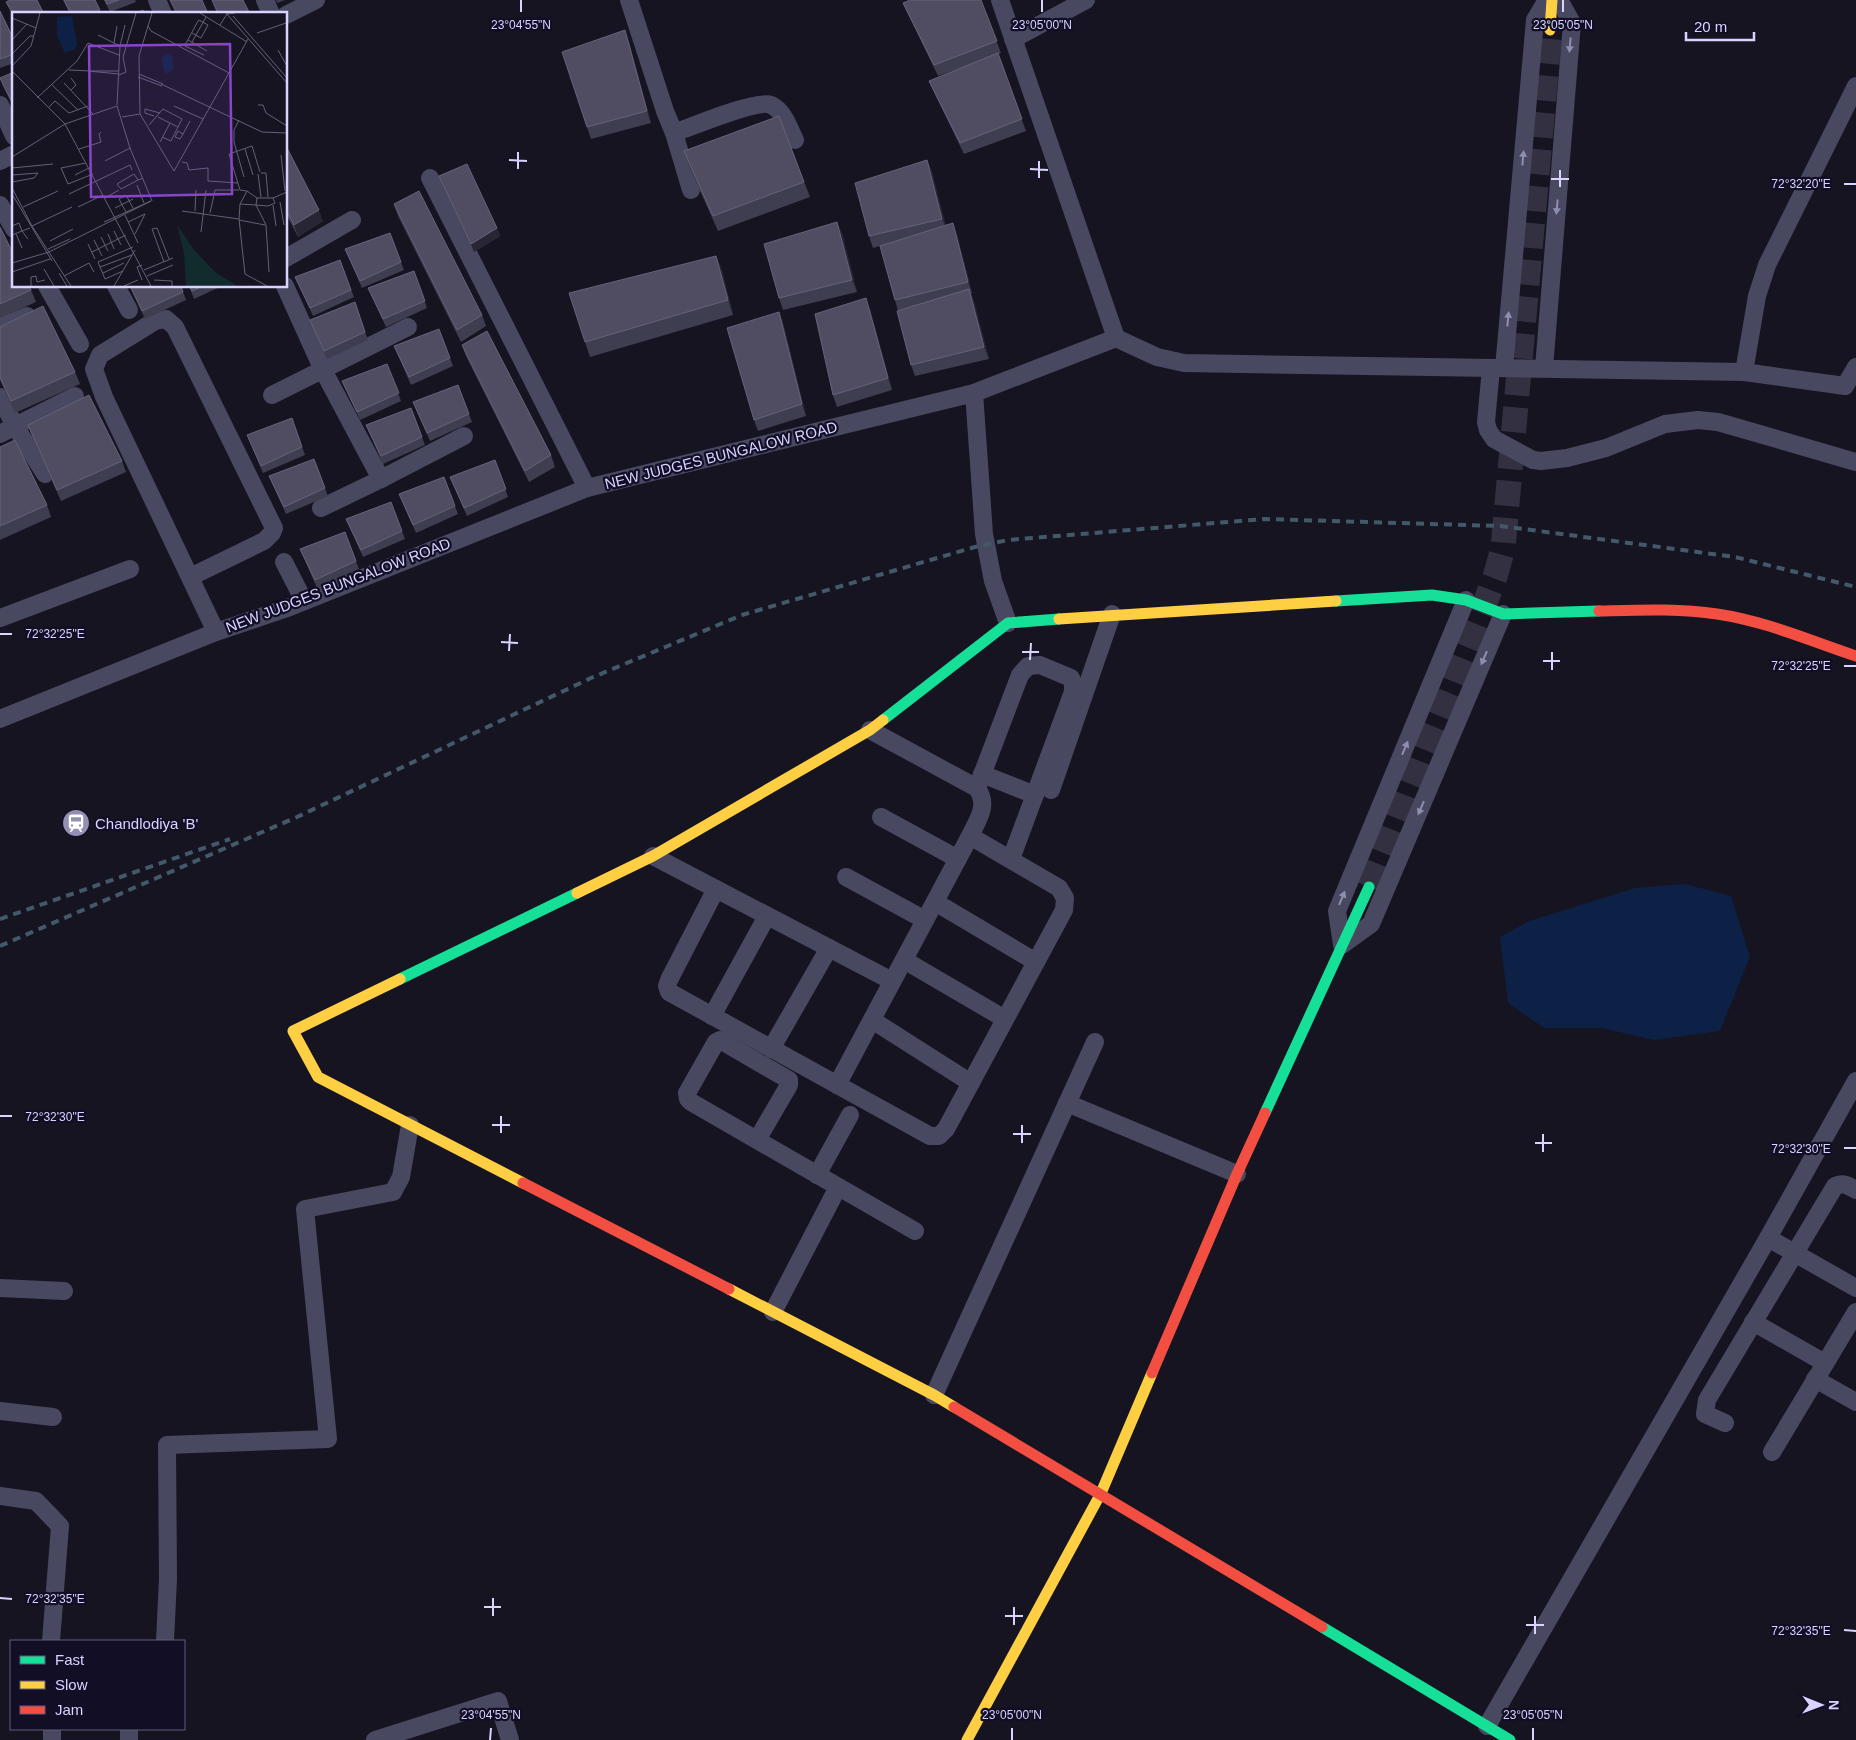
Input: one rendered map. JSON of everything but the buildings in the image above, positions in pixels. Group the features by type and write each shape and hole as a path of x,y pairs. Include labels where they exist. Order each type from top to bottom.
{"street":[{"path":"157,0 162,12"},
{"path":"265,0 270,12"},
{"path":"288,14 316,0"},
{"path":"629,0 674,133 691,190"},
{"path":"1000,0 1116,338 1157,357 1184,363 1744,372 1850,387 1856,367"},
{"path":"1013,39 1086,0"},
{"path":"1547,0 1535,20 1498,368 1486,422 1488,430 1494,439 1533,460 1540,461 1567,458 1606,448 1665,424 1698,420 1718,422 1856,462"},
{"path":"1550,30 1552,0"},
{"path":"1544,368 1572,23 1559,0"},
{"path":"1744,372 1757,296 1764,274 1856,86"},
{"path":"0,105 12,132"},
{"path":"674,133 753,105 770,105 782,114 795,140"},
{"path":"0,161 12,155"},
{"path":"430,178 587,488"},
{"path":"0,205 12,226"},
{"path":"288,257 352,220"},
{"path":"48,288 80,344"},
{"path":"117,288 129,310"},
{"path":"286,288 323,370 381,479"},
{"path":"0,327 30,314"},
{"path":"190,577 264,541 274,528 175,327 166,319 155,320 100,355 94,369 104,397 216,632"},
{"path":"272,396 408,327"},
{"name":"NEW JUDGES BUNGALOW ROAD","path":"0,720 216,632 304,601 587,488 974,394 1116,338"},
{"path":"974,394 984,534 994,581 1008,623"},
{"path":"8,430 74,396"},
{"path":"0,397 8,430 45,474"},
{"path":"321,508 464,436"},
{"path":"284,562 304,601"},
{"path":"0,618 130,569"},
{"path":"1510,1740 1101,1493 934,1395 318,1077 293,1031 653,856 870,730 1008,623 1112,614 1432,595 1466,600 1503,614 1656,609 1717,614 1768,626 1856,656"},
{"path":"1342,945 1337,911 1466,600"},
{"path":"1011,860 1043,793 1112,614"},
{"path":"1342,945 1371,924 1503,614"},
{"path":"837,1085 970,836 982,809 983,797 980,781 1020,674 1028,666 1040,665 1071,678 1074,684 1043,793"},
{"path":"870,730 980,781 1043,793"},
{"path":"881,817 958,859"},
{"path":"716,889 667,986 669,992 930,1136 940,1136 946,1129 1064,910 1065,898 1059,888 970,836"},
{"path":"653,856 892,981"},
{"path":"846,877 925,920"},
{"path":"967,1740 1101,1493 1237,1174 1369,887"},
{"path":"934,902 1036,962"},
{"path":"712,1016 767,916"},
{"path":"771,1049 829,948"},
{"path":"904,960 1005,1019"},
{"path":"872,1020 971,1083"},
{"path":"757,1140 789,1086 789,1080 720,1040 716,1042 687,1093 688,1099 757,1140 817,1175 915,1231"},
{"path":"934,1395 1095,1042"},
{"path":"1486,1726 1856,1082"},
{"path":"1067,1104 1237,1174"},
{"path":"817,1175 850,1115"},
{"path":"166,1640 168,1580 165,1445 328,1439 305,1209 393,1192 401,1177 410,1125"},
{"path":"1724,1423 1705,1414 1706,1400 1835,1186 1840,1184 1846,1185 1856,1190"},
{"path":"773,1312 838,1187"},
{"path":"1768,1238 1856,1288"},
{"path":"0,1288 64,1291"},
{"path":"1772,1452 1856,1312"},
{"path":"1753,1322 1825,1363"},
{"path":"1815,1379 1856,1402"},
{"path":"0,1411 53,1417"},
{"path":"0,1496 36,1501 60,1526 51,1640"},
{"path":"375,1740 498,1700 510,1740"}],"water":[{"path":"1685,884 1731,896 1750,957 1720,1031 1654,1040 1602,1028 1544,1028 1508,1003 1500,937 1529,921 1635,888"}],"tunnel":[{"path":"1369,887 1483,608 1495,577 1503,548 1550,30"}],"railway":[{"path":"0,946 297,817 591,678 742,615 975,547 1008,540 1264,519 1501,526 1735,557 1856,587"},
{"path":"0,919 230,839"}],"traffic: fast":[{"path":"1336,601 1432,595 1466,600 1503,614 1599,611"},
{"path":"883,720 1008,623 1059,619"},
{"path":"1265,1113 1369,887"},
{"path":"400,979 577,893"},
{"path":"1322,1627 1510,1740"}],"traffic: slow":[{"path":"1550,30 1552,0"},
{"path":"1059,619 1336,601"},
{"path":"577,893 653,856 870,730 883,720"},
{"path":"400,979 293,1031 318,1077 523,1183"},
{"path":"729,1289 954,1407"},
{"path":"967,1740 1101,1493 1152,1373"}],"traffic: jam":[{"path":"1599,611 1673,610 1735,617 1770,626 1856,656"},
{"path":"1152,1373 1265,1113"},
{"path":"523,1183 729,1289"},
{"path":"954,1407 1322,1627"}],"place":[{"name":"Chandlodiya 'B'","path":"76,823"}]}
